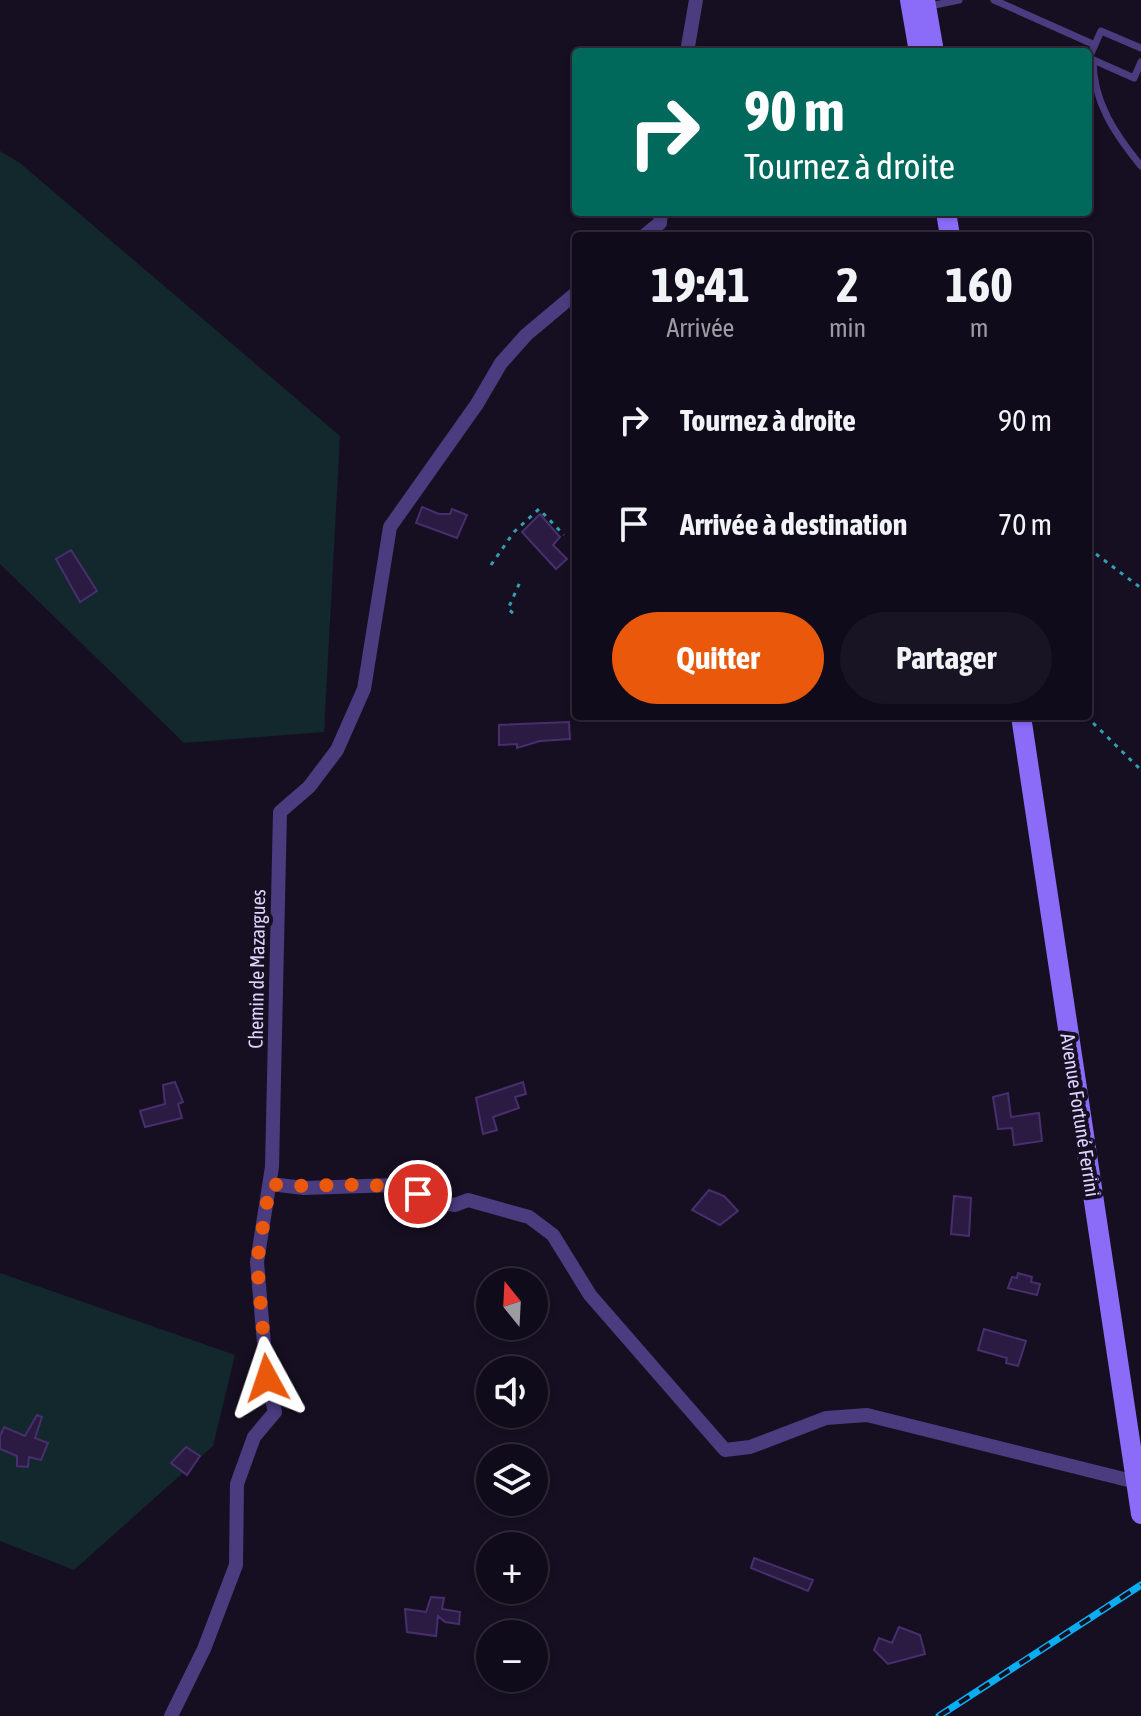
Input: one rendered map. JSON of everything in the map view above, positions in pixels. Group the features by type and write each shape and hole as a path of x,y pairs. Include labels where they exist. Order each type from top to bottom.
{"main road":[{"path":"919,2 919,48"},
{"path":"919,2 933,48"},
{"name":"Avenue Fortuné Ferrini","path":"1022,720 1141,1514"}],"street":[{"path":"688,48 696,0"},
{"path":"649,232 660,223 661,216"},
{"name":"Chemin de Mazargues","path":"171,1716 204,1649 236,1565 237,1484 254,1437 275,1412 267,1378 257,1262 270,1184 280,812 309,787 337,750 364,689 390,527 477,404 501,363 526,335 572,296"},
{"path":"270,1184 304,1188 395,1185 441,1203 455,1205 468,1200 529,1217 553,1235 590,1295 725,1450 750,1447 826,1418 867,1415 1136,1482"}],"lane":[{"path":"919,2 959,0"},
{"path":"994,0 1095,45"},
{"path":"1092,52 1101,31 1141,48"},
{"path":"1141,63 1134,78 1093,60 1096,95 1102,109 1141,166"}],"path":[{"path":"491,565 514,532 539,509 564,535"},
{"path":"1092,551 1141,588"},
{"path":"513,613 508,609 520,582"},
{"path":"1090,720 1141,770"}],"green space":[{"path":"0,151 20,163 340,436 324,732 184,743 0,564"},
{"path":"0,1273 235,1355 213,1446 74,1570 0,1541"}],"building":[{"path":"422,507 439,514 450,514 452,509 467,515 457,538 416,523"},
{"path":"540,514 560,537 553,545 567,559 556,569 522,532"},
{"path":"71,550 97,591 80,602 56,559"},
{"path":"569,722 570,739 540,741 517,748 517,744 499,745 499,725"},
{"path":"175,1082 183,1102 178,1104 182,1118 145,1127 140,1111 165,1104 163,1085"},
{"path":"523,1082 526,1094 515,1097 519,1108 493,1117 497,1130 483,1134 476,1098"},
{"path":"1008,1093 1011,1117 1039,1113 1042,1141 1014,1145 1012,1128 998,1129 993,1097"},
{"path":"709,1190 724,1196 738,1211 720,1225 692,1210"},
{"path":"954,1196 971,1198 969,1236 951,1234"},
{"path":"1018,1273 1032,1277 1031,1282 1040,1284 1037,1295 1008,1288 1012,1277 1017,1278"},
{"path":"984,1329 1026,1341 1018,1366 1006,1363 1007,1358 978,1350"},
{"path":"37,1415 42,1417 35,1438 48,1443 41,1460 29,1457 28,1467 17,1466 17,1456 0,1449 0,1436 4,1427 25,1436"},
{"path":"186,1447 200,1456 187,1475 171,1463"},
{"path":"754,1558 813,1580 808,1591 751,1568"},
{"path":"431,1597 444,1598 442,1609 460,1612 459,1624 445,1622 438,1616 436,1636 407,1632 405,1609 426,1612"},
{"path":"899,1627 920,1635 925,1654 888,1664 874,1650 879,1638 892,1643"}],"railway":[{"path":"939,1716 1141,1585"}],"route":[{"path":"267,1378 257,1262 270,1184 304,1188 395,1185 418,1194"}]}
